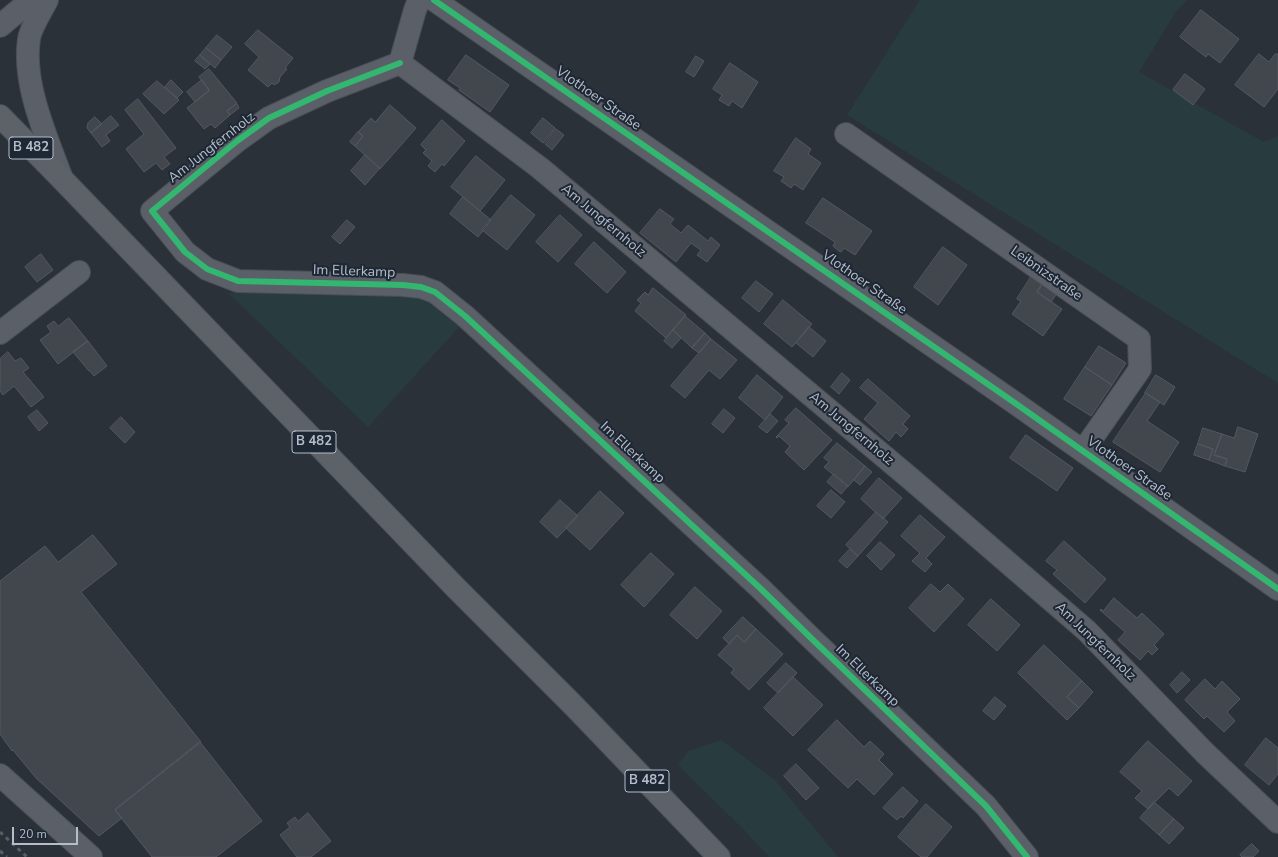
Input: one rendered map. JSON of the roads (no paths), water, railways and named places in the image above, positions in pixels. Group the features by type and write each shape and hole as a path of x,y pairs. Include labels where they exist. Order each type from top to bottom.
{"main road":[{"name":"B 482","path":"0,116 455,587 574,706 719,857"}],"street":[{"path":"0,26 31,0"},
{"path":"47,0 29,38 28,73 39,113 62,179"},
{"path":"400,63 419,0"},
{"name":"Vlothoer Straße","path":"434,0 1083,451 1278,589"},
{"name":"Am Jungfernholz","path":"152,211 237,141 270,118 327,91 400,63 540,168 911,479 1081,626 1205,753 1278,822"},
{"name":"Leibnizstraße","path":"846,134 1139,339 1140,369 1083,451"},
{"name":"Im Ellerkamp","path":"152,211 185,252 207,269 238,281 421,287 435,292 465,316 760,588 812,640 986,806 1027,857"},
{"path":"0,333 79,272"},
{"path":"0,775 91,857"}],"railway":[{"path":"0,832 27,857"},
{"path":"0,851 7,857"}]}
